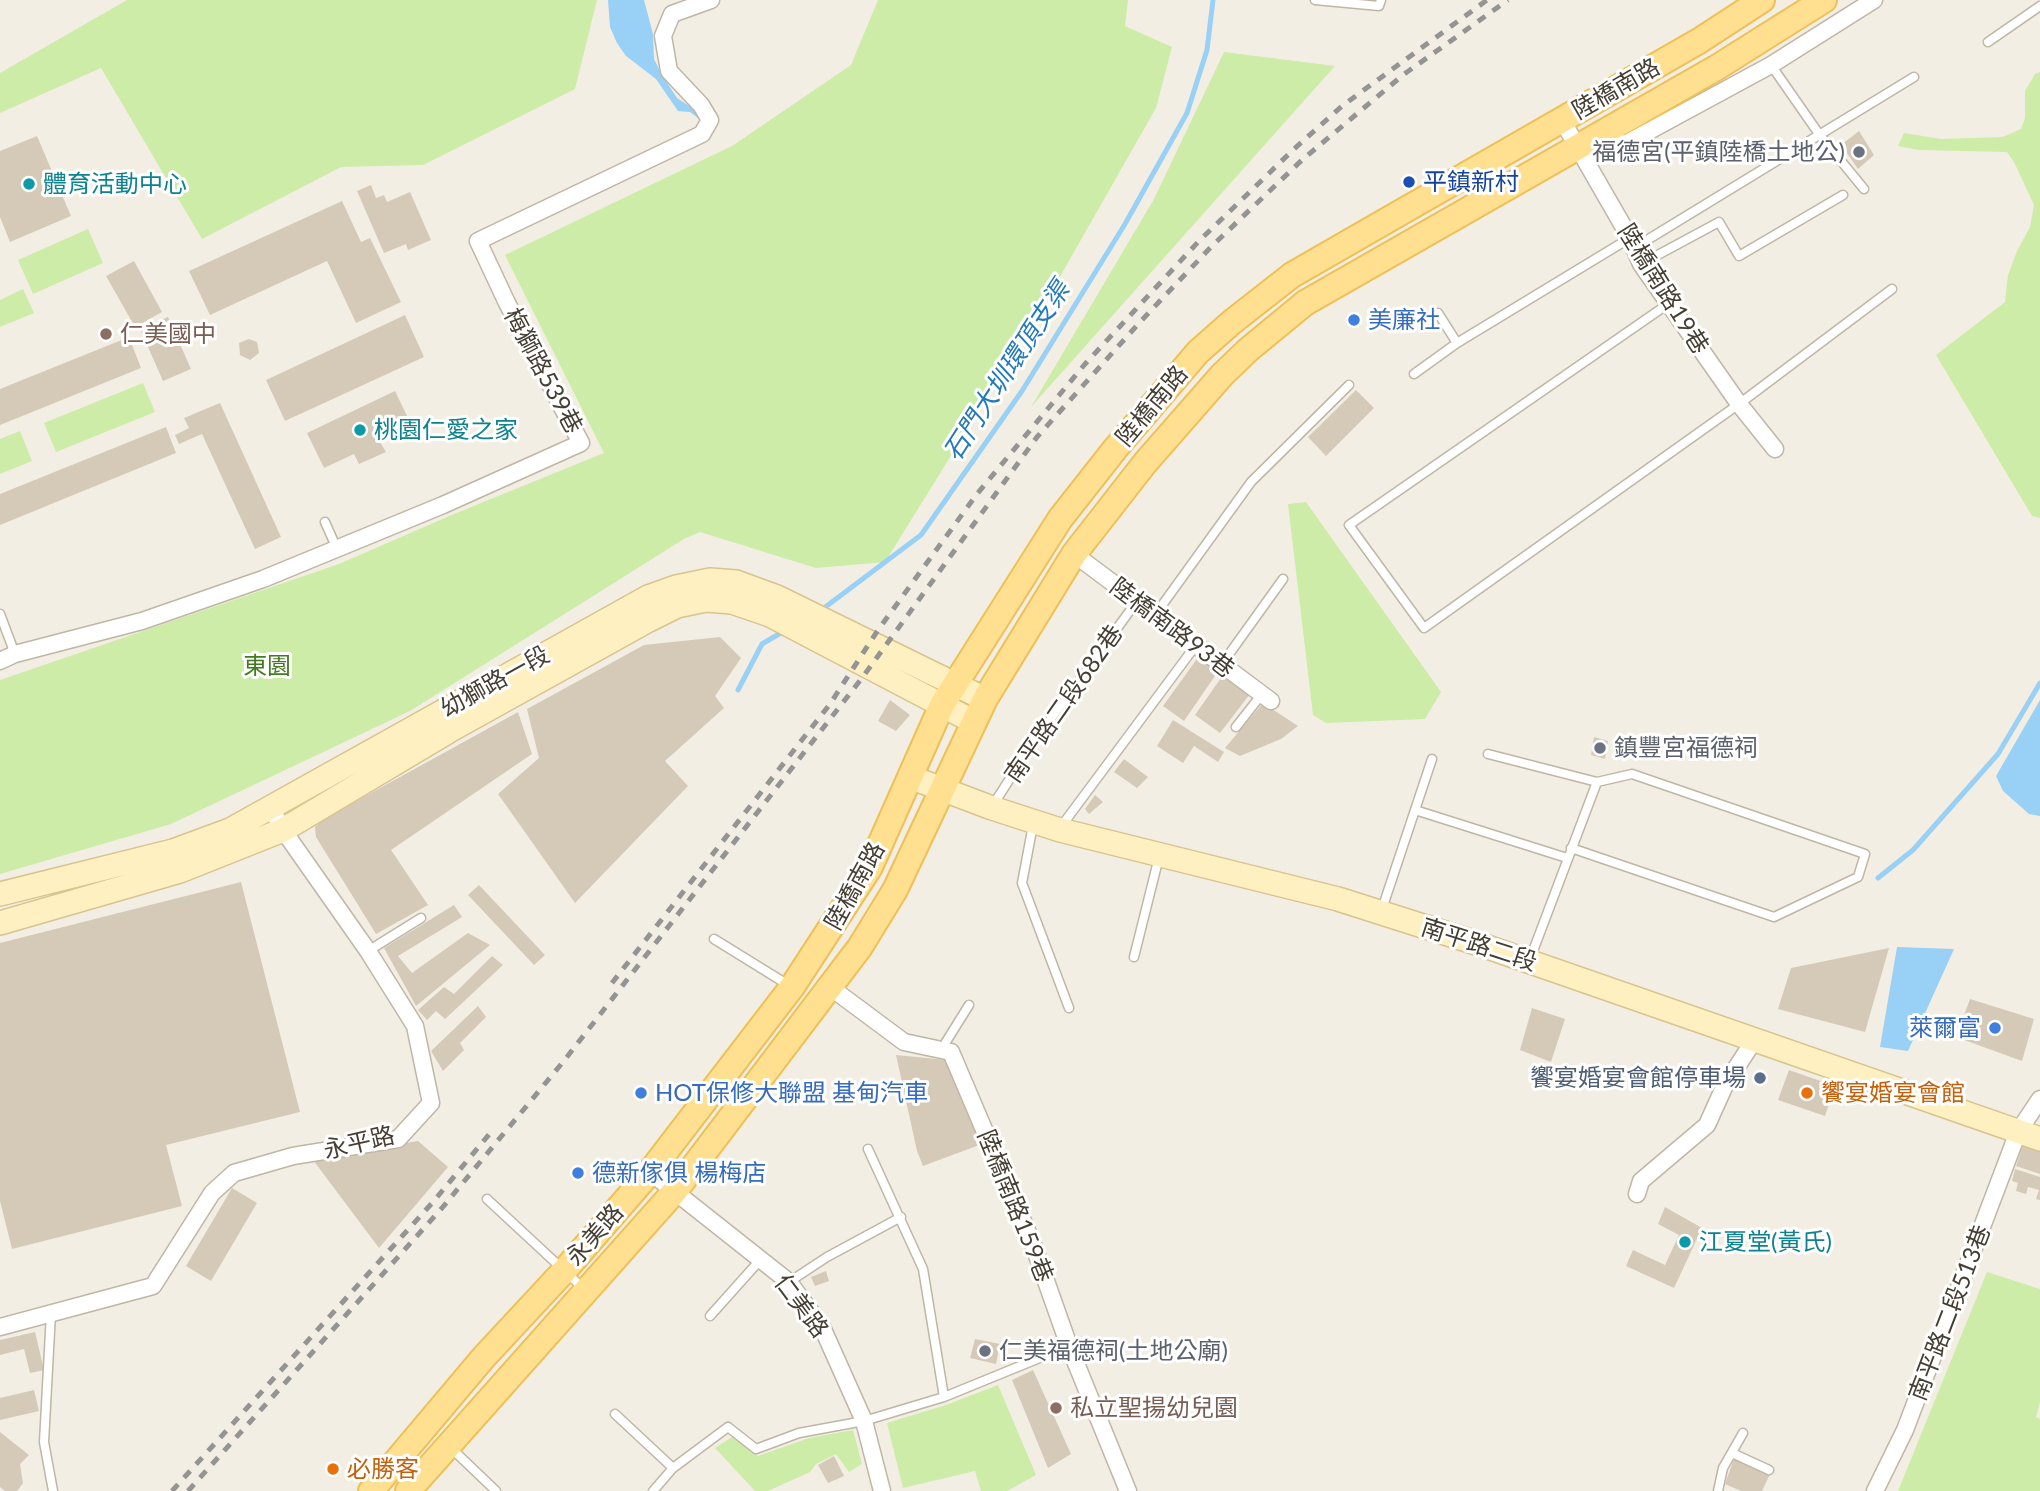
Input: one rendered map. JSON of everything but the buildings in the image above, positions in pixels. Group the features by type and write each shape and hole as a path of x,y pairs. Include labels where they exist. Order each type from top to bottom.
{"main road":[{"name":"陸橋南路","path":"799,977 870,867 942,705 1059,519 1198,352 1232,321 1292,275 1699,41 1762,0"},
{"name":"陸橋南路","path":"830,987 860,947 895,890 985,699 1074,554 1145,463 1222,375 1306,303 1404,255 1824,0"},
{"name":"永美路","path":"371,1491 484,1357 564,1271 650,1172 799,977"},
{"name":"永美路","path":"408,1491 675,1191 830,987"}],"street":[{"name":"梅獅路539巷","path":"7,658 142,621 263,579 443,505 581,443 507,303 478,241 702,134 710,120 701,104 669,71 663,36 672,14 712,0"},
{"name":"陸橋南路","path":"1577,149 1627,143 1771,65 1874,0"},
{"name":"陸橋南路19巷","path":"1562,120 1632,243 1641,264 1739,404 1774,449"},
{"name":"陸橋南路93巷","path":"1074,554 1266,698"},
{"name":"幼獅路一段","path":"0,893 173,851 230,830 648,597 676,587 710,580 736,582 776,597 985,699"},
{"name":"幼獅路一段","path":"0,923 180,871 283,830 449,731 649,620 677,606 706,600 732,602 770,615 974,722"},
{"name":"南平路二段","path":"910,777 1059,830 1338,899 1380,912 1529,961 2040,1139"},
{"name":"永平路","path":"0,1327 153,1286 212,1193 234,1173 293,1156 398,1139 431,1103 415,1027 368,950 283,830 271,808"},
{"path":"830,987 904,1042 941,1050"},
{"path":"1637,1194 1641,1181 1707,1125 1725,1085 1755,1039"},
{"name":"陸橋南路159巷","path":"941,1050 951,1052 1034,1247 1069,1346 1128,1491"},
{"name":"南平路二段513巷","path":"1875,1491 1905,1430 2018,1132 2040,1099"},
{"name":"仁美路","path":"650,1172 789,1282 822,1327 864,1421 882,1491"}],"lane":[{"path":"1315,0 1379,6 1381,0"},
{"path":"1988,42 2040,6"},
{"path":"1771,65 1819,134 1864,189"},
{"path":"1414,374 1457,343 1914,77"},
{"path":"1641,264 1719,222 1739,256 1843,195"},
{"path":"1668,304 1349,525 1424,628 1739,404 1892,289"},
{"path":"1438,313 1457,343"},
{"path":"1155,615 1251,482 1349,386"},
{"path":"325,522 337,549"},
{"path":"1222,664 1283,579"},
{"name":"南平路二段682巷","path":"992,808 1029,749 1137,601"},
{"path":"0,614 7,658"},
{"path":"1059,830 1196,645"},
{"path":"1237,727 1266,698"},
{"path":"1488,754 1597,782 1632,774 1865,854 1858,877 1774,917 1571,848"},
{"path":"1380,912 1433,759"},
{"path":"1529,961 1597,782"},
{"path":"1415,810 1567,858"},
{"path":"1034,822 1022,883 1069,1008"},
{"path":"1135,957 1159,854"},
{"path":"368,950 421,918"},
{"path":"714,939 799,977"},
{"path":"941,1050 969,1005"},
{"path":"868,1149 923,1269 944,1398"},
{"path":"487,1199 586,1291"},
{"path":"789,1282 827,1257 901,1217"},
{"path":"710,1316 761,1258"},
{"path":"51,1313 44,1442 52,1491"},
{"path":"653,1491 673,1468 729,1427 756,1449 799,1433 864,1421 944,1398 1069,1346"},
{"path":"615,1414 673,1468"},
{"path":"1718,1491 1723,1468 1743,1433"},
{"path":"449,1446 496,1491"},
{"path":"1732,1452 1769,1470"}],"green space":[{"path":"127,0 597,0 575,89 423,165 341,167 202,239 101,68 0,113 0,73"},
{"name":"東園","path":"878,0 1128,0 1125,26 1172,47 1156,108 1037,317 885,562 816,568 700,532 684,539 410,711 171,824 0,874 0,680 339,564 604,453 505,255 732,146 851,65"},
{"path":"1224,52 1335,66 1031,407 1154,199"},
{"path":"2040,72 2040,518 2032,516 1936,355 2005,302 2008,275 2030,227 2034,205 2007,152 1919,150 1898,146 1904,133 1941,139 2003,137 2021,129 2025,118 2025,91 2035,74"},
{"path":"88,229 103,263 33,294 18,260"},
{"path":"23,289 34,313 0,327 0,300"},
{"path":"143,383 155,412 56,452 44,423"},
{"path":"20,431 32,461 0,474 0,439"},
{"path":"1306,502 1441,692 1425,719 1326,723 1313,715 1288,504"},
{"path":"1987,1272 2040,1289 2040,1402 2036,1417 2040,1419 2040,1491 1898,1491"},
{"path":"998,1385 1036,1475 1007,1491 981,1491 975,1471 903,1488 887,1423"},
{"path":"853,1430 862,1464 849,1472 836,1454 816,1464 810,1472 768,1491 755,1491 715,1448 732,1437 758,1456 809,1438"}],"water":[{"path":"608,0 644,0 653,34 654,59 677,98 700,113 698,118 690,112 678,111 656,79 626,56 610,27"},
{"path":"2040,700 2040,816 2029,814 2003,791 1996,776"},
{"path":"1897,947 1954,949 1908,1051 1880,1047"}],"waterway":[{"name":"石門大圳環頂支渠","path":"820,611 921,535 1022,391 1125,224 1187,113 1207,50 1213,0"},
{"name":"石門大圳環頂支渠","path":"738,690 762,644 784,631"},
{"path":"1878,878 1913,850 1998,754 2040,683"}],"railway":[{"path":"612,983 830,704 878,630 977,494 1085,364 1199,241 1293,150 1342,106 1487,0"},
{"path":"188,1491 442,1208 563,1062 862,678 1037,437 1211,247 1302,160 1403,75 1508,0"},
{"path":"172,1491 433,1202 491,1132"}],"place":[{"name":"福德宮(平鎮陸橋土地公)","path":"1859,152"},
{"name":"平鎮新村","path":"1409,182"},
{"name":"體育活動中心","path":"29,184"},
{"name":"美廉社","path":"1354,320"},
{"name":"仁美國中","path":"106,334"},
{"name":"桃園仁愛之家","path":"360,430"},
{"name":"鎮豐宮福德祠","path":"1600,748"},
{"name":"萊爾富","path":"1995,1028"},
{"name":"饗宴婚宴會館停車場","path":"1760,1078"},
{"name":"HOT保修大聯盟 基甸汽車","path":"641,1093"},
{"name":"饗宴婚宴會館","path":"1807,1093"},
{"name":"德新傢俱 楊梅店","path":"578,1173"},
{"name":"江夏堂(黃氏)","path":"1685,1242"},
{"name":"仁美福德祠(土地公廟)","path":"985,1351"},
{"name":"私立聖揚幼兒園","path":"1056,1408"},
{"name":"必勝客","path":"333,1469"}]}
